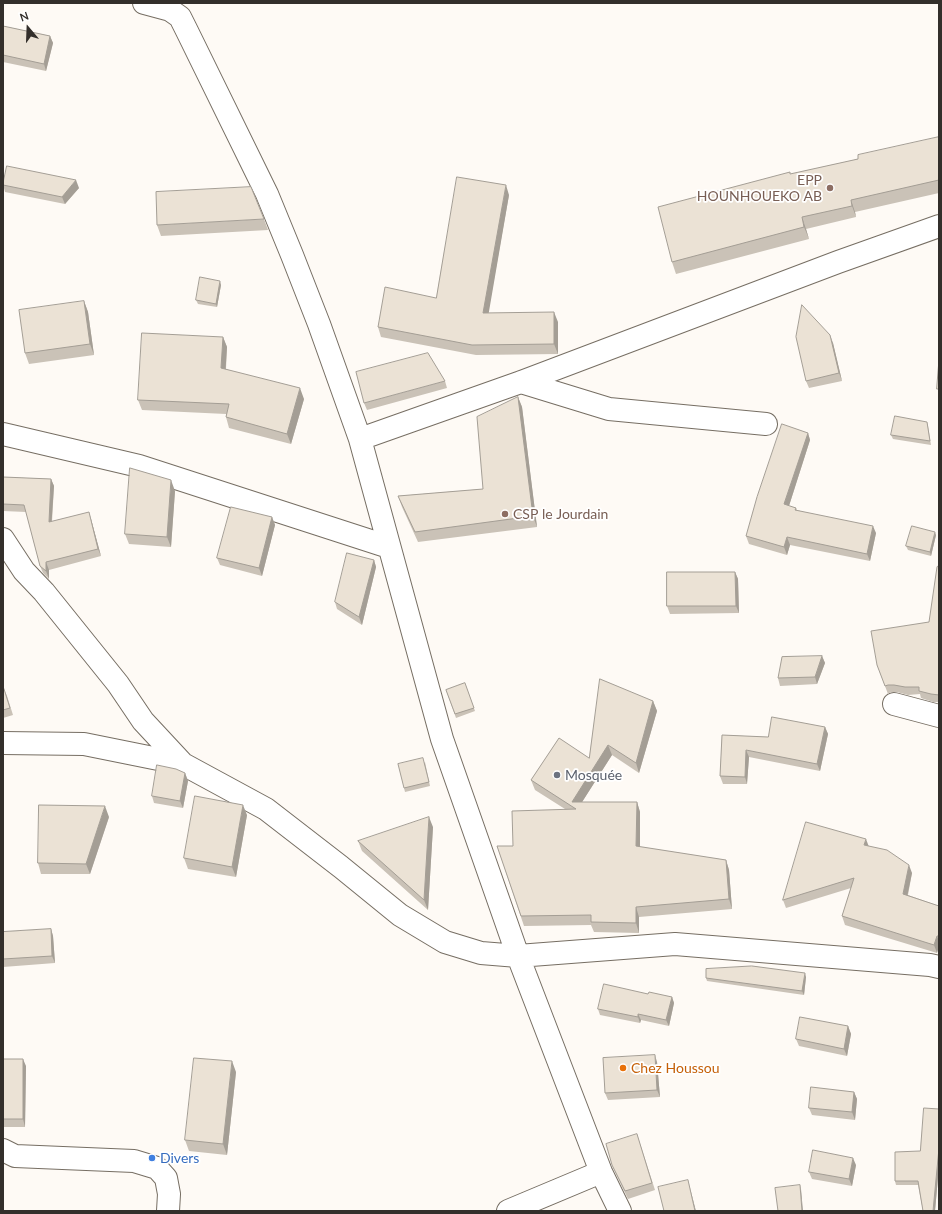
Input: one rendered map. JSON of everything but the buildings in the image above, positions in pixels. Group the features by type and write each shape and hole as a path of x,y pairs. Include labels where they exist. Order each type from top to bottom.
{"street":[{"path":"144,3 170,10 180,18 267,194 290,248 319,324 360,440 442,739 518,956 601,1172 620,1211"},
{"path":"360,440 521,382 838,262 939,226"},
{"path":"521,382 609,409 766,424"},
{"path":"3,434 139,466 389,547"},
{"path":"3,539 24,571 44,592 118,684 143,721 183,764"},
{"path":"894,704 939,716"},
{"path":"3,743 84,744 183,764 266,809 400,915 445,942 481,953 518,956 674,944 930,965 939,967"},
{"path":"3,1150 15,1156 134,1161 157,1168 166,1178 169,1194 168,1211"},
{"path":"508,1211 601,1172"}],"place":[{"name":"EPP HOUNHOUEKO AB","path":"830,188"},
{"name":"CSP le Jourdain","path":"505,514"},
{"name":"Mosquée","path":"557,775"},
{"name":"Chez Houssou","path":"623,1068"},
{"name":"Divers","path":"152,1158"}]}
